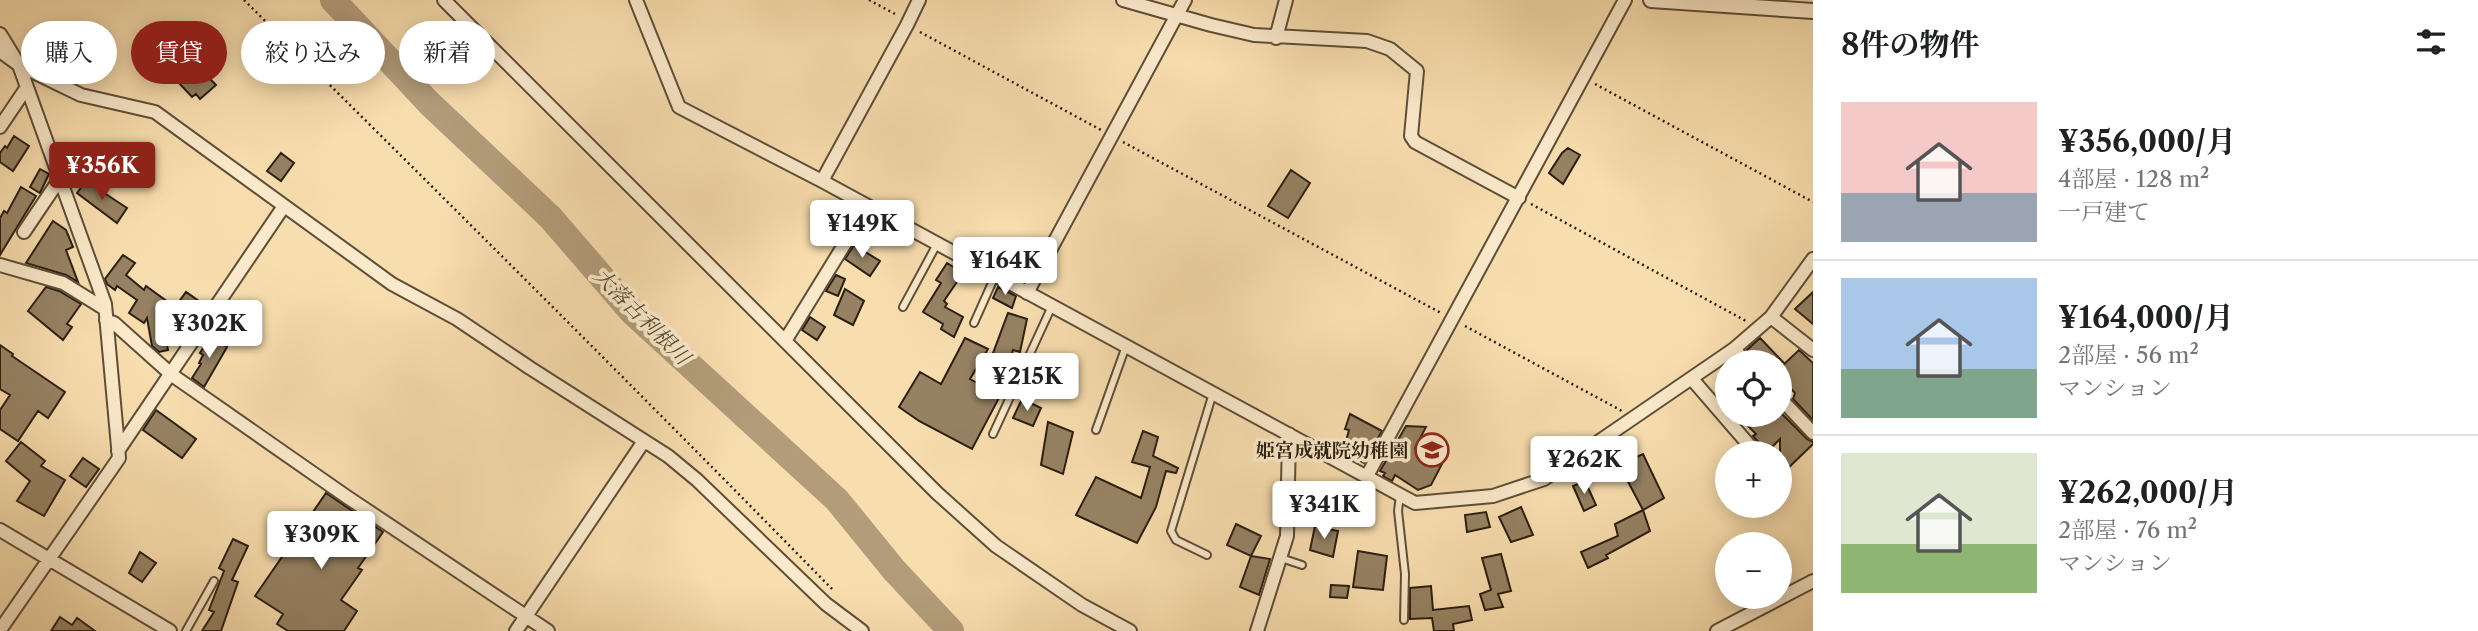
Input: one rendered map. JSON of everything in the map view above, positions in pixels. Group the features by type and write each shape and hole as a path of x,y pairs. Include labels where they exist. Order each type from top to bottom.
{"street":[{"path":"636,0 679,107 822,181 1415,503 1493,496 1544,479 1734,349 1771,317 1809,275 1813,259"},
{"path":"822,181 919,0"},
{"path":"1123,0 1211,25 1276,38 1367,41 1390,49 1416,71 1411,136 1415,142 1518,198"},
{"path":"1027,293 1185,0"},
{"path":"1276,38 1286,0"},
{"path":"1367,476 1625,0"},
{"path":"1651,0 1813,10"},
{"path":"446,1 937,493 996,545 1082,606 1130,631"},
{"path":"0,34 19,65 106,314 118,451 118,458 0,630"},
{"path":"0,51 19,65 81,95 155,112 392,284 457,319 668,456 697,480 826,604 862,631"},
{"path":"0,127 27,87"},
{"path":"24,232 60,180"},
{"path":"118,451 284,206"},
{"path":"785,341 868,206"},
{"path":"0,265 63,283 106,314 172,375 548,631"},
{"path":"1771,317 1813,350"},
{"path":"1692,379 1746,441"},
{"path":"1792,411 1813,433"},
{"path":"1257,631 1287,536 1289,434"},
{"path":"516,631 644,441"},
{"path":"0,530 170,631"},
{"path":"1717,631 1813,581"}],"lane":[{"path":"904,307 937,244"},
{"path":"974,323 995,276"},
{"path":"993,434 1052,306"},
{"path":"1096,430 1126,346"},
{"path":"1207,555 1176,540 1171,531 1213,393"},
{"path":"1400,495 1398,511 1405,574 1404,620"},
{"path":"1280,558 1303,565"},
{"path":"186,631 214,581"}],"path":[{"path":"244,0 421,173 839,597"},
{"path":"869,0 1112,136 1634,418"},
{"path":"1583,78 1813,202"},
{"path":"1518,198 1758,327"}],"building":[{"path":"180,84 216,85 200,99 196,94 192,97"},
{"path":"14,136 29,146 13,171 0,162 0,153 5,146 7,148"},
{"path":"1568,148 1580,155 1563,184 1549,173"},
{"path":"281,153 294,163 281,181 267,171"},
{"path":"40,169 49,174 40,193 30,187"},
{"path":"1291,170 1310,183 1288,218 1268,206"},
{"path":"86,181 127,208 117,223 77,193"},
{"path":"21,187 36,196 0,255 0,218 4,211 7,213"},
{"path":"53,221 66,230 73,247 66,250 78,282 66,275 26,263"},
{"path":"854,245 880,261 870,276 845,259"},
{"path":"123,255 135,263 126,275 144,290 146,286 175,307 186,292 206,306 196,320 195,318 192,322 187,318 178,329 161,314 168,350 159,352 152,346 147,318 144,323 129,313 137,300 117,286 115,290 107,284 105,279"},
{"path":"947,263 963,273 944,301 947,304 945,307 963,317 954,337 941,329 943,324 923,312 941,283 936,280"},
{"path":"836,275 845,279 838,296 826,291"},
{"path":"46,287 81,304 67,324 72,327 63,340 28,311"},
{"path":"998,287 1016,296 1012,308 993,298"},
{"path":"845,289 864,301 853,325 834,315"},
{"path":"1813,292 1813,324 1795,309"},
{"path":"1008,313 1027,319 1020,352 1013,350 1010,362 992,356"},
{"path":"810,317 825,327 817,340 802,330"},
{"path":"211,336 227,347 204,387 192,378 201,364 199,363 203,355 200,353"},
{"path":"965,338 988,349 970,379 1000,396 972,449 919,421 899,407 920,372 941,384"},
{"path":"1760,338 1772,350 1747,350"},
{"path":"0,345 65,392 48,418 38,411 18,441 0,429 0,410 10,395 0,389"},
{"path":"1799,350 1813,363 1813,420 1793,399 1795,393 1792,390 1792,357"},
{"path":"1022,399 1041,408 1033,426 1013,418"},
{"path":"156,410 196,439 182,458 143,430"},
{"path":"1350,414 1382,431 1364,463 1343,452 1349,430 1345,429"},
{"path":"1048,422 1073,432 1063,474 1041,465"},
{"path":"1792,424 1813,444 1792,464 1792,441 1757,441 1753,436 1756,434 1749,427 1792,427"},
{"path":"1406,426 1426,427 1415,448 1442,464 1431,485 1418,490 1395,475 1392,481 1380,471"},
{"path":"1143,431 1158,437 1153,456 1178,468 1176,473 1166,471 1156,507 1137,543 1076,515 1096,477 1141,498 1150,467 1132,462"},
{"path":"21,442 45,461 41,466 65,480 44,516 17,501 30,481 6,461"},
{"path":"1623,442 1632,459 1643,454 1664,498 1643,510 1617,461 1607,467 1601,454"},
{"path":"83,458 99,469 86,487 70,476"},
{"path":"1585,481 1596,505 1584,511 1573,486"},
{"path":"326,493 383,532 358,568 362,570 341,600 357,611 344,631 288,631 277,624 283,614 255,596 291,544 301,551 314,532 304,525"},
{"path":"1521,507 1533,535 1511,542 1499,517"},
{"path":"1643,510 1650,531 1588,568 1581,552 1618,536 1615,524"},
{"path":"1486,512 1490,527 1467,532 1465,515"},
{"path":"1236,524 1261,536 1251,556 1227,545"},
{"path":"1315,526 1338,531 1333,557 1310,550"},
{"path":"233,539 248,546 232,580 238,582 221,631 202,631 214,612 209,610 224,571 219,568"},
{"path":"1358,551 1387,556 1383,590 1353,587"},
{"path":"140,552 156,563 142,582 129,573"},
{"path":"1501,554 1511,591 1498,594 1503,607 1485,610 1480,594 1491,590 1482,558"},
{"path":"1251,556 1270,559 1259,595 1240,587"},
{"path":"1331,585 1349,586 1347,598 1330,597"},
{"path":"1431,586 1433,610 1469,606 1472,620 1453,624 1454,631 1434,631 1432,618 1410,619 1410,588"},
{"path":"60,617 72,625 77,618 95,631 51,631"}],"waterway":[{"name":"大落古利根川","path":"333,0 429,103 550,217 633,313 837,500 894,570 951,631"}],"place":[{"name":"姫宮成就院幼稚園","path":"1432,450"}]}
